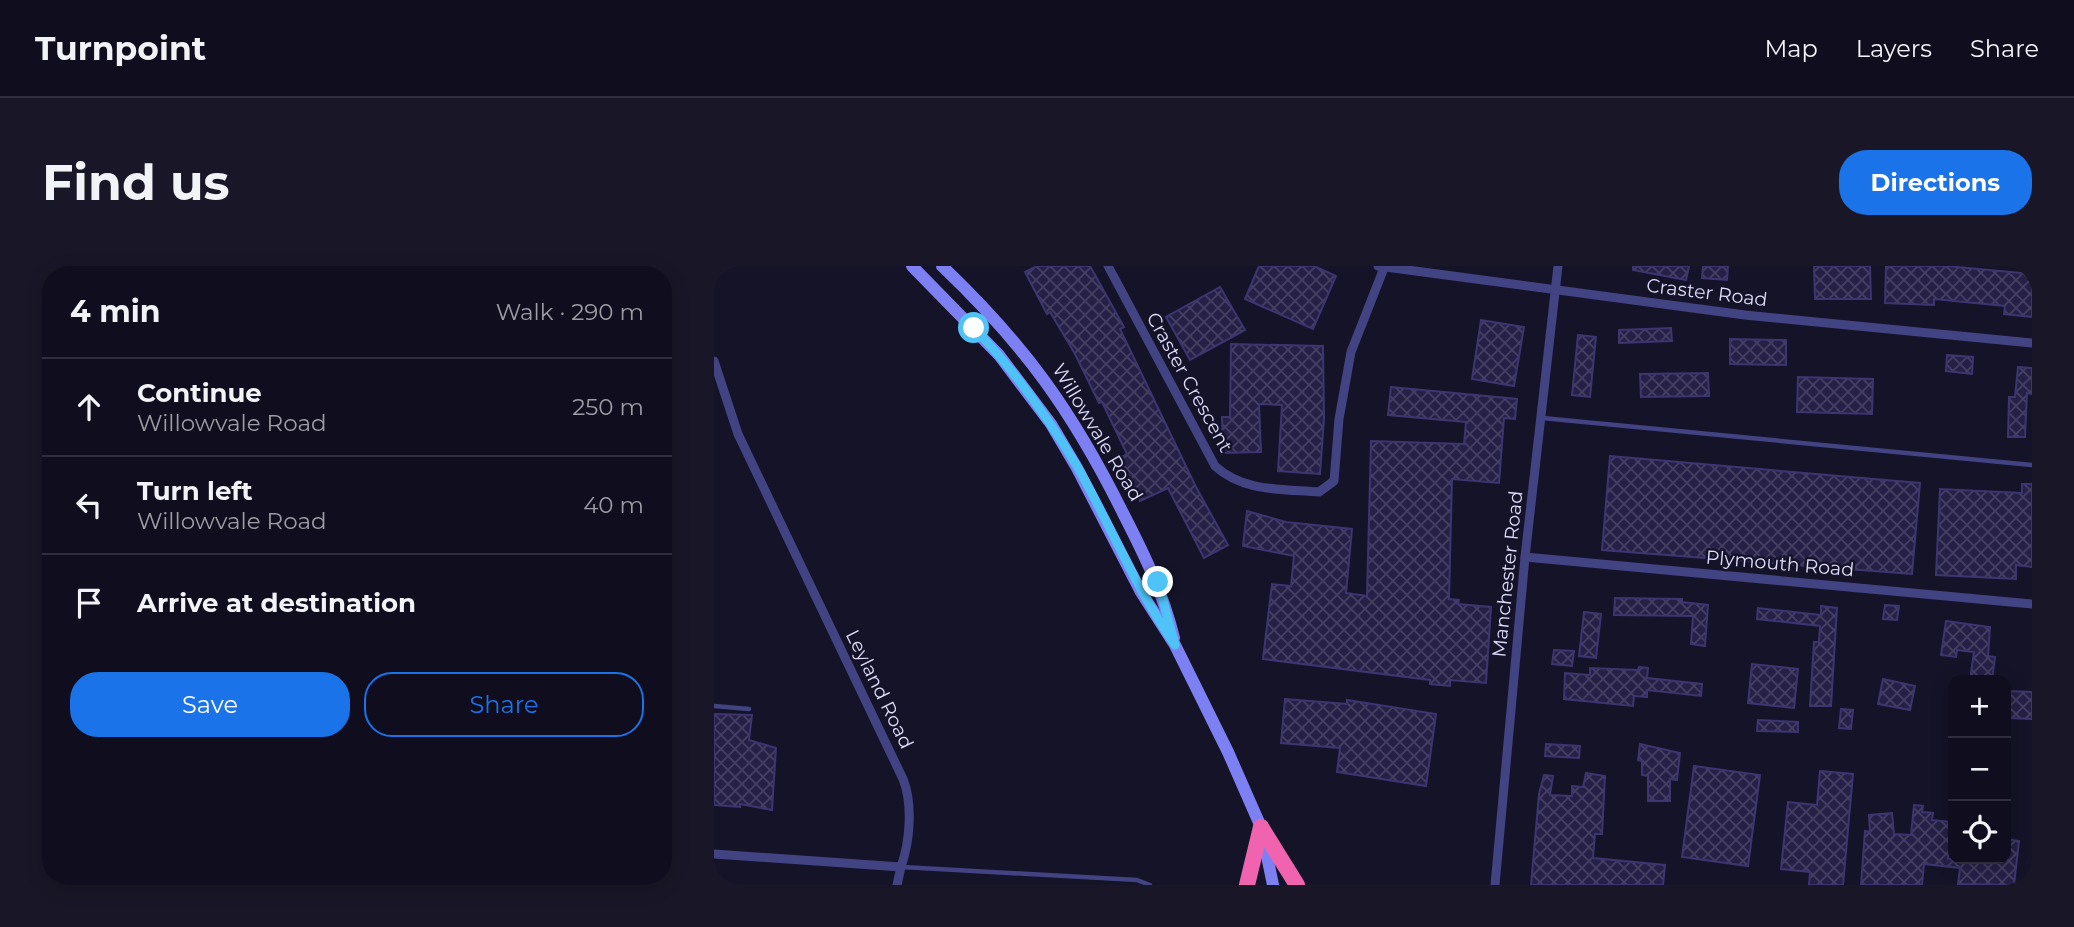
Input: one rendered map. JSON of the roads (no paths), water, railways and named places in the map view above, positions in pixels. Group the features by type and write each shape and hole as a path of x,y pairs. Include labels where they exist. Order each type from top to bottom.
{"highway":[{"path":"1247,885 1261,827"},
{"path":"1261,827 1297,885"}],"main road":[{"name":"Willowvale Road","path":"912,266 999,355 1051,424 1077,468 1141,592 1175,645 1261,827 1273,885"},
{"name":"Willowvale Road","path":"942,266 1015,340 1070,415 1158,582 1175,645"}],"street":[{"name":"Craster Crescent","path":"1108,266 1214,466 1228,478 1247,486 1319,492 1334,481 1339,419 1351,352 1381,267"},
{"name":"Manchester Road","path":"1495,885 1525,557 1558,266"},
{"name":"Craster Road","path":"1381,267 1745,315 2032,343"},
{"name":"Leyland Road","path":"714,361 718,391 907,790 906,853 897,885"},
{"name":"Plymouth Road","path":"1525,557 2032,604"},
{"path":"714,854 901,867"}],"lane":[{"path":"1542,418 2032,465"},
{"path":"714,706 749,709"},
{"path":"901,867 1137,880 1150,885"}]}
